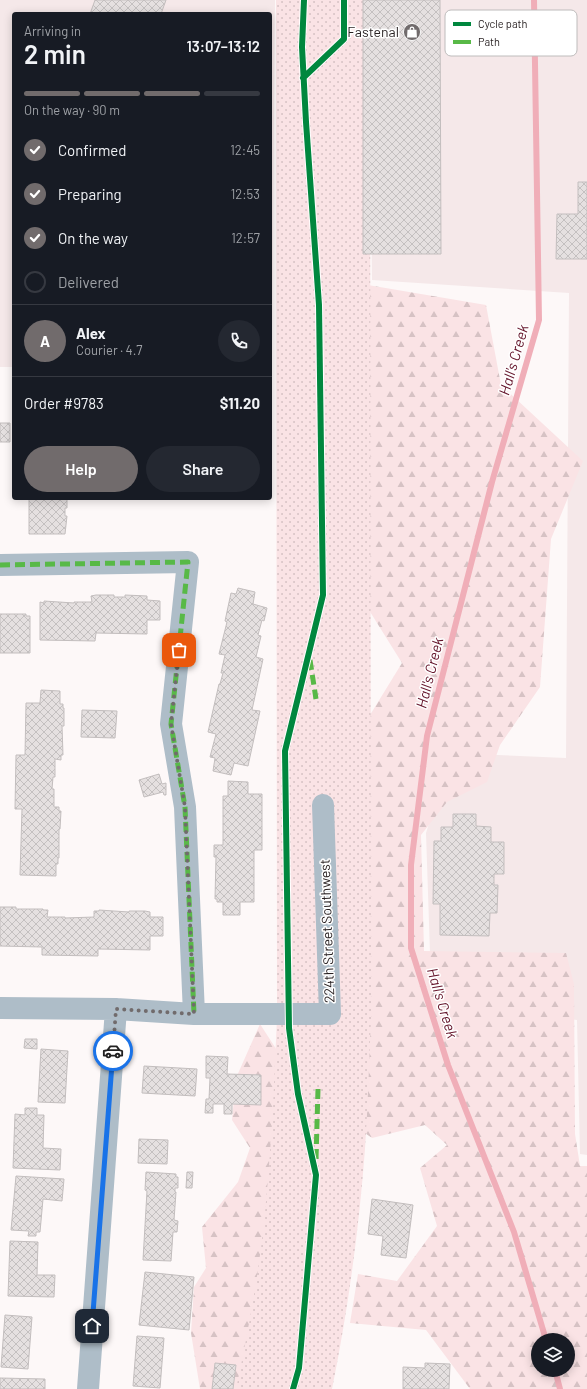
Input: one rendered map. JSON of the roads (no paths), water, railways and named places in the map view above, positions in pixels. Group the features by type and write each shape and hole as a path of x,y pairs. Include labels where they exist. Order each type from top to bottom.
{"street":[{"path":"0,565 188,562 171,724 185,807 194,1014"},
{"name":"224th Street Southwest","path":"0,1008 116,1009 194,1014 330,1014 323,805"},
{"path":"88,1389 116,1009"}],"waterway":[{"name":"Hall's Creek","path":"534,0 534,10"},
{"name":"Hall's Creek","path":"535,56 539,320 492,482 427,736 411,865 411,948 448,1065 514,1232 544,1333"},
{"name":"Hall's Creek","path":"557,1377 560,1389"}],"place":[{"name":"Fastenal","path":"412,32"}]}
